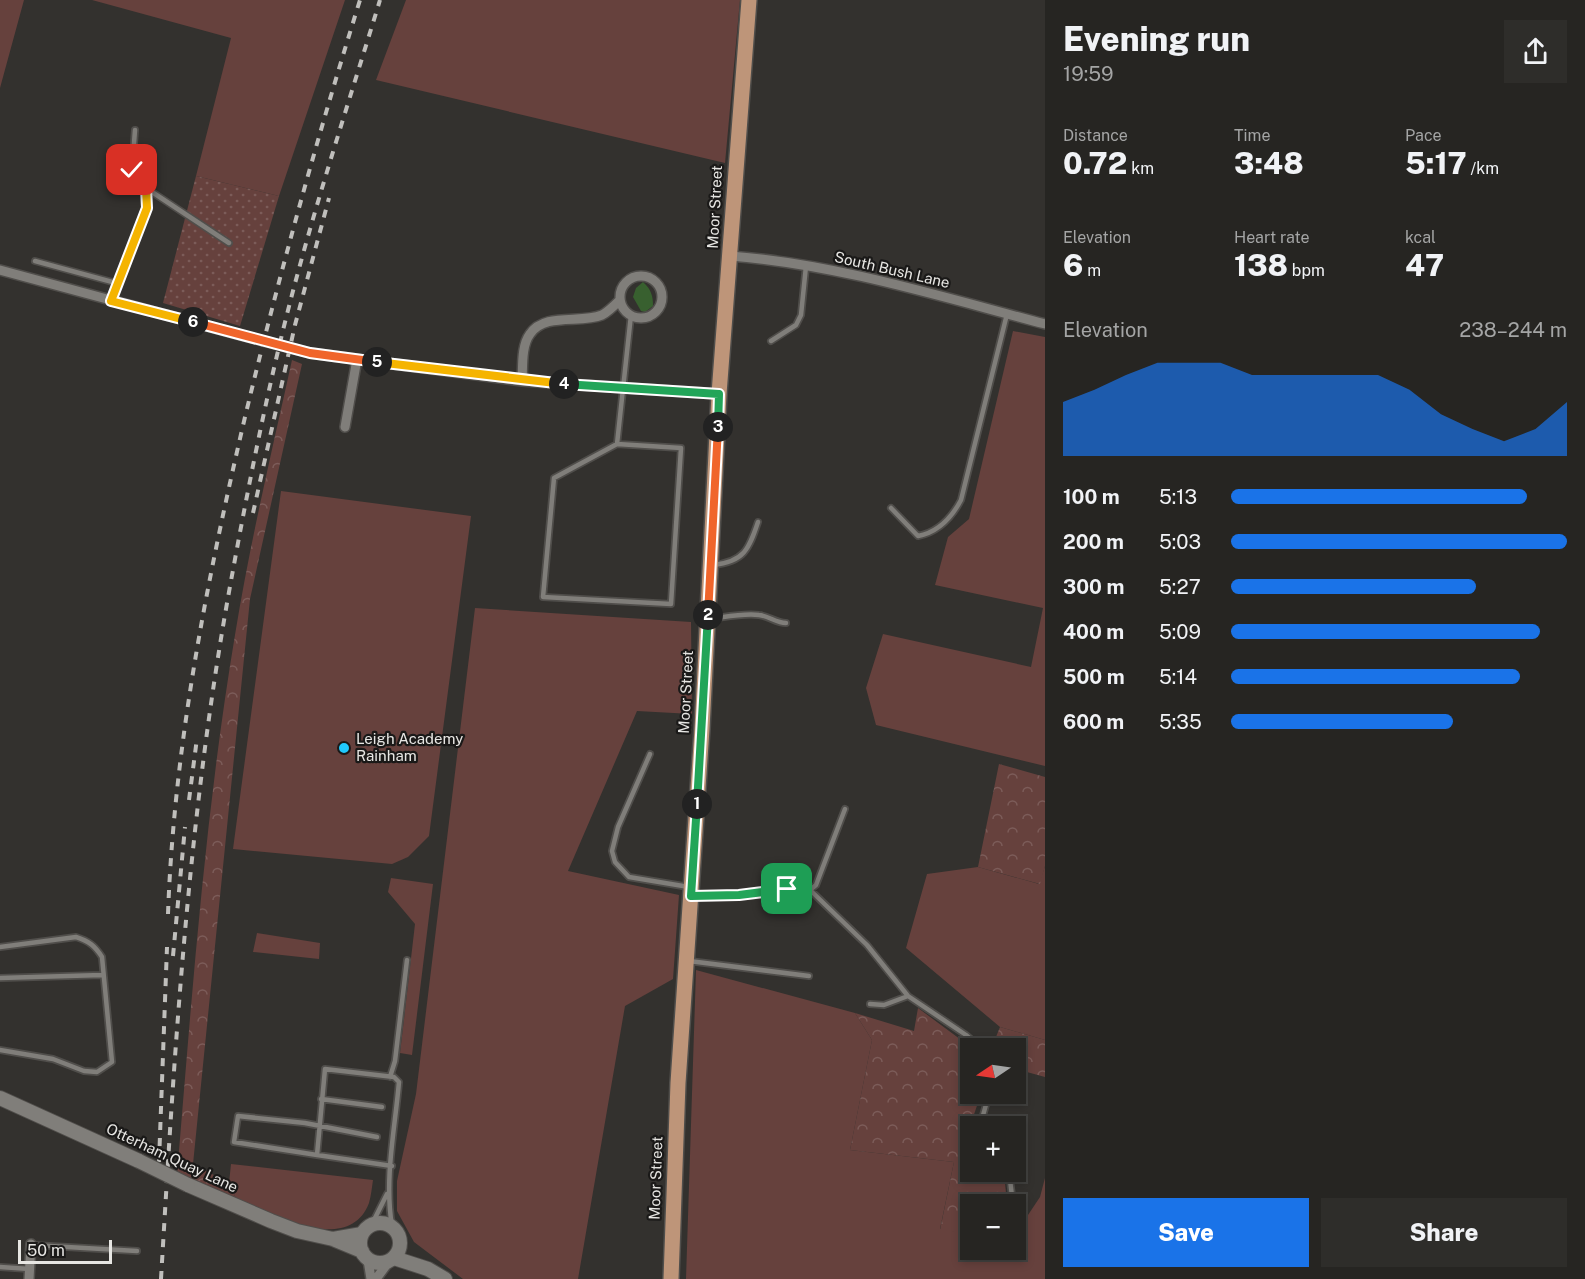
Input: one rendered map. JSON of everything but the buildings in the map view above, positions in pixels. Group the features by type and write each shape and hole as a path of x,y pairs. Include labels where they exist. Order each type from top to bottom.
{"main road":[{"name":"Moor Street","path":"671,1279 678,1083 708,619 719,394 749,0"}],"street":[{"name":"South Bush Lane","path":"730,256 806,266 940,295 1045,324"},
{"path":"0,270 310,353 522,381 719,394"},
{"path":"522,381 525,347 530,334 538,326 549,321 586,319 603,315 620,300 622,288 631,278 648,277 658,283 662,295 656,312 643,318 631,315 620,300"},
{"path":"345,428 357,359"},
{"name":"Otterham Quay Lane","path":"0,1098 188,1185 297,1231 333,1239 377,1263 392,1259 428,1269 445,1279"},
{"path":"370,1279 362,1234 372,1224 384,1222 395,1230 401,1247 376,1279"},
{"name":"Otterham Quay Lane","path":"395,1230 428,1269"},
{"name":"Otterham Quay Lane","path":"333,1239 362,1234"},
{"path":"29,1274 31,1245"}],"lane":[{"path":"135,130 132,170 146,188 229,243"},
{"path":"111,301 116,283 147,208 146,188"},
{"path":"36,261 116,283"},
{"path":"771,341 796,325 801,315 806,266"},
{"path":"891,508 918,536 927,534 953,516 962,500 1007,314"},
{"path":"617,444 631,315"},
{"path":"617,444 681,448 671,604 543,597 554,478 617,444"},
{"path":"710,566 728,564 742,555 750,545 758,522"},
{"path":"708,619 747,614 761,615 778,623 786,623"},
{"path":"650,753 613,840 612,851 615,862 629,877 639,880 691,891 810,890 816,885 845,809"},
{"path":"810,890 867,945 908,996 969,1038"},
{"path":"0,947 57,938 76,937 87,940 102,957 112,1062 97,1072 84,1071 53,1059 0,1050"},
{"path":"390,1077 395,1061 407,960"},
{"path":"686,961 809,976"},
{"path":"0,978 102,975"},
{"path":"870,1004 884,1005 908,996"},
{"path":"317,1155 322,1126 321,1099 325,1069 390,1077 399,1082 392,1166 387,1194 372,1224"},
{"path":"321,1099 382,1107"},
{"path":"377,1137 322,1126 238,1116 234,1142 392,1166"},
{"path":"387,1194 395,1230"},
{"path":"31,1245 137,1251"},
{"path":"0,1267 29,1274"}],"green space":[{"path":"0,0 24,0 0,88"},
{"path":"92,0 345,0 279,196 196,176 231,38"},
{"path":"406,0 740,0 725,163 376,80"},
{"path":"196,176 279,196 240,326 163,303"},
{"path":"1013,331 1045,337 1045,766 876,725 866,688 883,634 1031,667 1043,608 935,585 948,537 969,519"},
{"path":"292,360 302,364 250,599 193,1164 229,1183 237,1201 177,1175 200,905 215,770 247,566"},
{"path":"281,491 471,516 429,836 408,857 392,864 233,849"},
{"path":"475,608 691,622 692,714 637,711 568,871 679,895 673,979 625,1006 578,1279 463,1279 414,1242 397,1211 397,1181 416,1094"},
{"path":"999,764 1045,777 1045,866 1040,884 978,867"},
{"path":"1045,866 1045,1040 1000,1027 906,948 927,874 978,867 1039,884"},
{"path":"391,878 433,884 412,1055 400,1053 415,924 388,892"},
{"path":"257,933 320,943 319,959 253,952"},
{"path":"696,970 855,1013 872,1040 850,1150 954,1162 940,1229 960,1232 960,1260 1026,1260 1026,1218 1040,1197 1045,1178 1045,1279 686,1279"},
{"path":"918,1008 960,1039 960,1104 978,1104 973,1116 960,1116 960,1182 1005,1182 1006,1194 960,1194 960,1233 940,1230 954,1162 850,1150 872,1040 855,1013 914,1031"},
{"path":"1000,1027 1045,1040 1045,1077 1026,1072 1026,1038 996,1038"},
{"path":"231,1164 373,1180 369,1203 359,1219 345,1227 327,1229 288,1222 237,1201 229,1183"}],"shaded area":[{"path":"643,282 650,290 653,302 653,306 645,312 641,311 633,297 636,288"}],"railway":[{"path":"168,914 171,851 185,726 194,664 218,540 245,417 285,259 360,0"},
{"path":"161,1279 186,923 205,746 233,570 270,385 297,276 380,0"},
{"path":"253,513 295,325 329,198"},
{"path":"189,800 197,738"},
{"path":"173,956 185,827"},
{"path":"159,1162 167,947"}],"place":[{"name":"Leigh Academy Rainham","path":"344,748"}],"route":[{"path":"132,170 146,188 147,208 116,283 111,301 310,353 522,381 719,394 691,896 739,895 787,889"}]}
